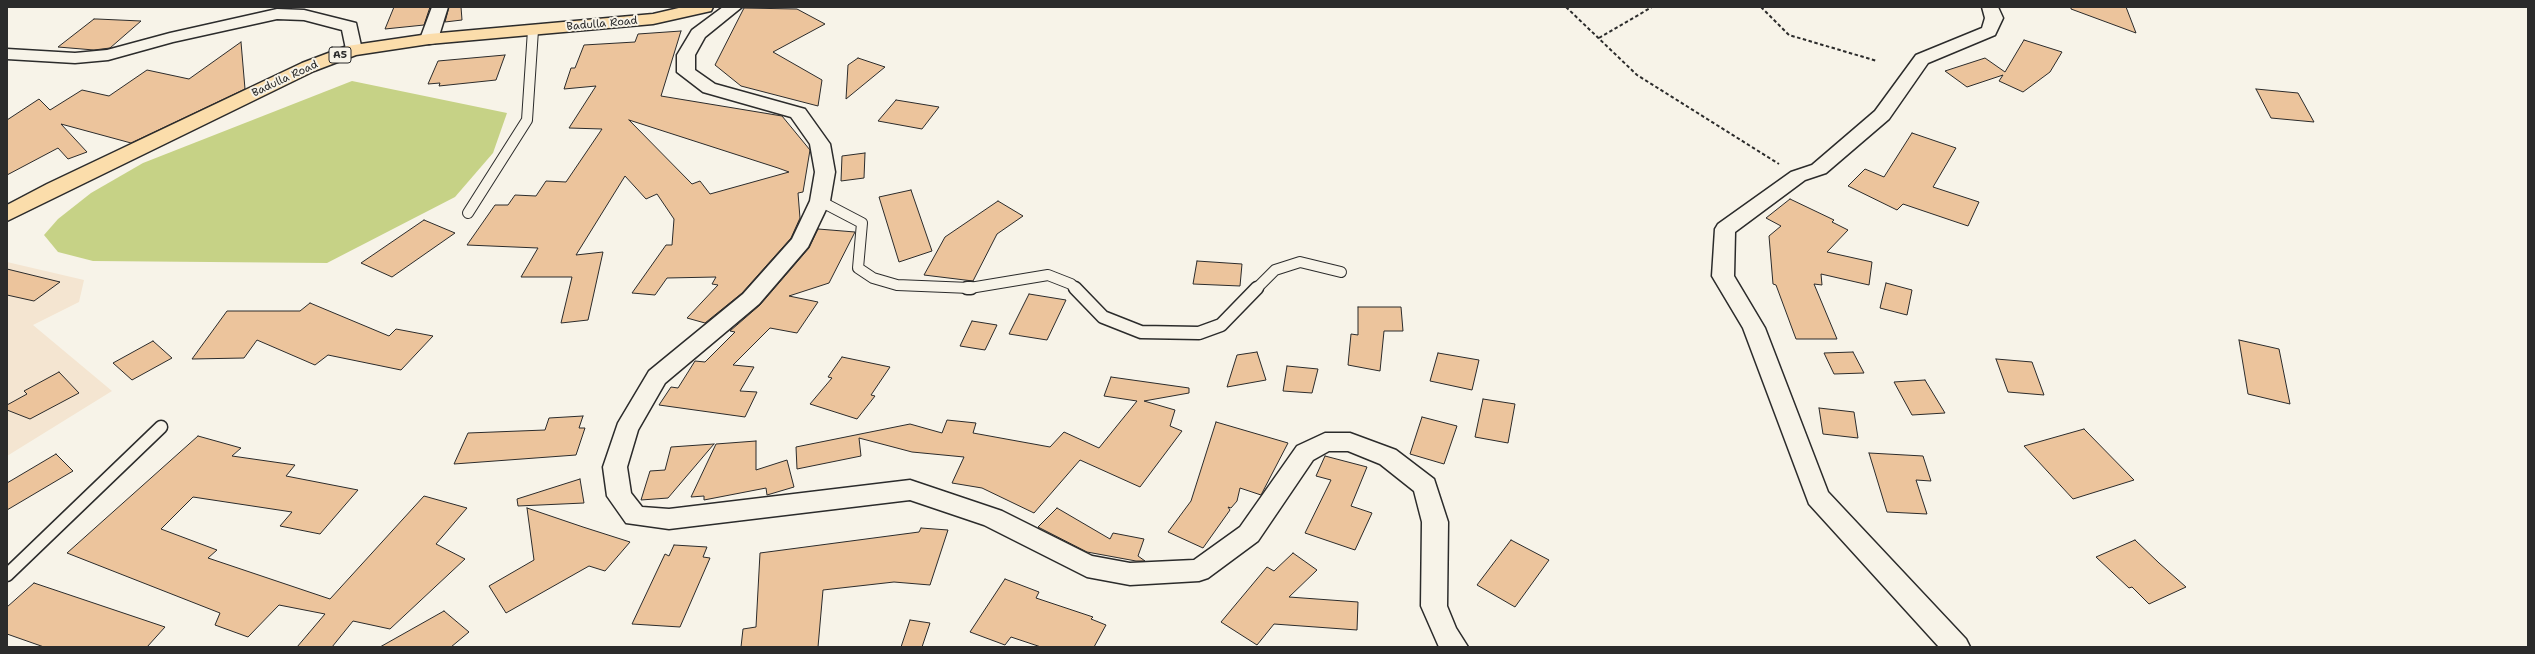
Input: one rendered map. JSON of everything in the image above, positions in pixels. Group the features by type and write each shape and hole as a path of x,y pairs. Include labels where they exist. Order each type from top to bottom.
{"highway":[{"name":"Badulla Road","path":"7,214 54,188 308,67 353,50 429,39 653,20 705,7"}],"street":[{"path":"429,39 440,7"},
{"path":"734,7 698,34 686,55 686,72 709,88 798,113 820,144 825,172 820,201 801,242 751,299 657,377 626,429 615,467 619,496 635,516 669,519 910,490 994,518 1087,566 1130,574 1199,570 1249,534 1305,453 1325,442 1350,442 1388,457 1425,486 1435,522 1434,606 1446,634 1454,647"},
{"path":"1956,647 1818,497 1754,328 1724,276 1725,229 1798,176 1820,168 1882,115 1922,59 1989,31 1994,18 1990,7"},
{"path":"7,54 75,58 108,56 170,38 277,14 304,15 350,27 353,50"}],"lane":[{"path":"468,213 527,120 533,30"},
{"path":"820,201 862,222 858,268 873,278 897,284 970,288 1048,275 1071,284 1103,317 1141,332 1199,333 1221,325 1275,270 1300,262 1341,272"},
{"path":"7,575 161,427"}],"path":[{"path":"1566,7 1637,75 1798,176"},
{"path":"1598,38 1652,7"},
{"path":"1761,7 1789,35 1877,61"}],"shaded area":[{"path":"7,262 84,280 79,302 33,325 112,391 7,456"}],"green space":[{"path":"352,81 507,113 493,153 455,197 327,263 93,261 58,252 44,235 58,219 91,193 143,163"}],"building":[{"path":"394,7 430,7 424,25 385,29"},
{"path":"449,7 461,7 462,20 445,22"},
{"path":"2071,7 2126,7 2136,33 2071,9"},
{"path":"744,8 797,9 825,24 773,52 822,80 818,106 741,86 715,65"},
{"path":"94,19 141,21 110,48 94,50 58,47"},
{"path":"681,31 661,96 782,116 810,150 803,192 798,193 800,218 791,238 742,293 705,323 687,318 718,285 712,284 716,277 667,278 655,295 632,293 666,245 672,245 674,219 657,194 646,199 625,176 576,255 603,252 588,320 561,323 572,277 521,277 538,248 467,245 495,205 508,205 515,195 536,196 546,181 566,182 602,129 569,128 596,86 564,89 571,68 575,68 584,45 635,42 638,34","holes":["629,120 789,172 710,194 700,181 692,184"]},
{"path":"2024,40 2062,52 2050,72 2023,92 1999,81 2003,75 1967,87 1945,71 1985,58 2005,72"},
{"path":"241,42 245,89 131,143 61,124 87,152 68,159 58,148 7,175 7,120 39,99 50,110 82,90 109,96 147,70 189,79"},
{"path":"505,55 496,80 439,86 440,83 428,84 438,61"},
{"path":"858,58 885,67 846,99 848,65"},
{"path":"2256,89 2298,93 2314,122 2271,118"},
{"path":"896,100 939,107 922,129 878,121"},
{"path":"1912,133 1956,148 1933,187 1979,202 1968,226 1903,204 1897,210 1848,186 1865,169 1884,177"},
{"path":"865,153 864,178 841,181 842,156"},
{"path":"911,190 932,251 899,262 879,197"},
{"path":"1790,199 1834,220 1832,222 1848,230 1827,252 1872,262 1869,285 1821,274 1822,285 1814,284 1837,339 1796,339 1776,285 1773,284 1769,236 1781,226 1766,218"},
{"path":"998,201 1023,216 997,234 973,281 924,275 945,237"},
{"path":"424,220 455,233 392,277 361,263"},
{"path":"818,229 855,232 829,283 789,296 818,302 797,333 770,328 733,365 754,367 740,391 757,392 745,417 659,405 671,387 678,388 695,361 705,362 735,332 730,331 760,305 809,248"},
{"path":"1197,261 1242,264 1240,286 1193,284"},
{"path":"7,269 60,282 34,301 7,295"},
{"path":"1886,283 1912,290 1907,315 1880,308"},
{"path":"1029,294 1066,300 1047,340 1009,334"},
{"path":"310,303 389,336 396,329 433,336 401,370 328,355 315,365 257,340 244,358 192,359 227,311 300,311"},
{"path":"1358,307 1401,307 1403,331 1384,331 1380,371 1348,365 1351,334 1358,335"},
{"path":"972,321 997,325 985,350 960,346"},
{"path":"2239,340 2279,349 2290,404 2248,394"},
{"path":"153,341 172,358 132,380 113,363"},
{"path":"1257,352 1266,380 1227,387 1237,355"},
{"path":"1853,352 1864,373 1834,374 1824,353"},
{"path":"1438,353 1479,360 1472,390 1430,381"},
{"path":"842,357 890,367 871,395 875,396 857,419 810,404 832,378 828,377"},
{"path":"1996,359 2032,362 2044,395 2008,392"},
{"path":"1287,366 1318,369 1312,393 1283,391"},
{"path":"59,372 79,393 30,419 7,410 7,405 27,394 24,391"},
{"path":"1111,377 1189,388 1189,393 1144,401 1175,410 1170,426 1182,431 1140,487 1080,460 1034,513 982,488 952,483 964,457 912,452 859,438 861,456 797,469 796,447 910,424 942,433 947,420 976,423 973,433 1050,447 1064,432 1099,448 1137,401 1104,396"},
{"path":"1925,380 1945,413 1912,415 1894,382"},
{"path":"1483,399 1515,404 1508,443 1475,437"},
{"path":"1819,408 1854,412 1858,438 1823,434"},
{"path":"583,416 579,428 585,428 576,455 454,464 468,433 545,430 549,418"},
{"path":"1422,417 1457,426 1444,464 1410,454"},
{"path":"1216,422 1288,443 1261,495 1240,488 1237,501 1231,508 1228,507 1230,510 1203,548 1168,532 1191,501"},
{"path":"2084,429 2134,480 2073,499 2024,446"},
{"path":"198,436 241,448 232,456 295,465 286,476 358,490 320,534 280,526 292,512 193,497 161,529 217,550 208,558 330,599 424,496 467,508 436,544 465,559 390,629 353,621 332,647 297,647 325,614 279,605 248,637 215,625 220,613 67,553"},
{"path":"756,441 756,470 787,460 794,487 767,495 766,488 704,500 704,496 691,497 716,444"},
{"path":"714,444 668,498 641,500 650,471 665,470 671,447"},
{"path":"1869,453 1923,456 1931,481 1916,480 1927,514 1887,512"},
{"path":"56,454 73,471 7,510 7,483"},
{"path":"1325,456 1367,467 1351,506 1372,513 1355,550 1305,533 1331,480 1316,476"},
{"path":"580,479 584,503 518,506 517,499"},
{"path":"527,508 630,542 605,571 589,566 506,613 489,586 534,560"},
{"path":"1057,508 1110,539 1113,533 1144,539 1138,556 1145,561 1136,561 1087,552 1038,527"},
{"path":"921,528 948,530 930,585 894,582 823,590 818,647 741,647 743,629 756,627 760,553 919,532"},
{"path":"1511,540 1549,560 1515,607 1477,585"},
{"path":"2135,540 2186,587 2149,604 2132,587 2129,588 2096,557"},
{"path":"674,545 707,547 703,557 710,558 680,627 632,624 665,554 669,556"},
{"path":"1293,553 1317,570 1289,597 1358,602 1357,630 1274,624 1257,645 1221,622 1267,567 1274,571"},
{"path":"1005,579 1039,592 1036,598 1093,617 1091,619 1106,625 1094,647 1041,647 1011,637 1005,645 970,632"},
{"path":"34,583 165,627 147,647 44,647 7,634 7,607"},
{"path":"444,611 469,632 451,647 380,647"},
{"path":"910,620 930,623 922,647 901,647"}]}
